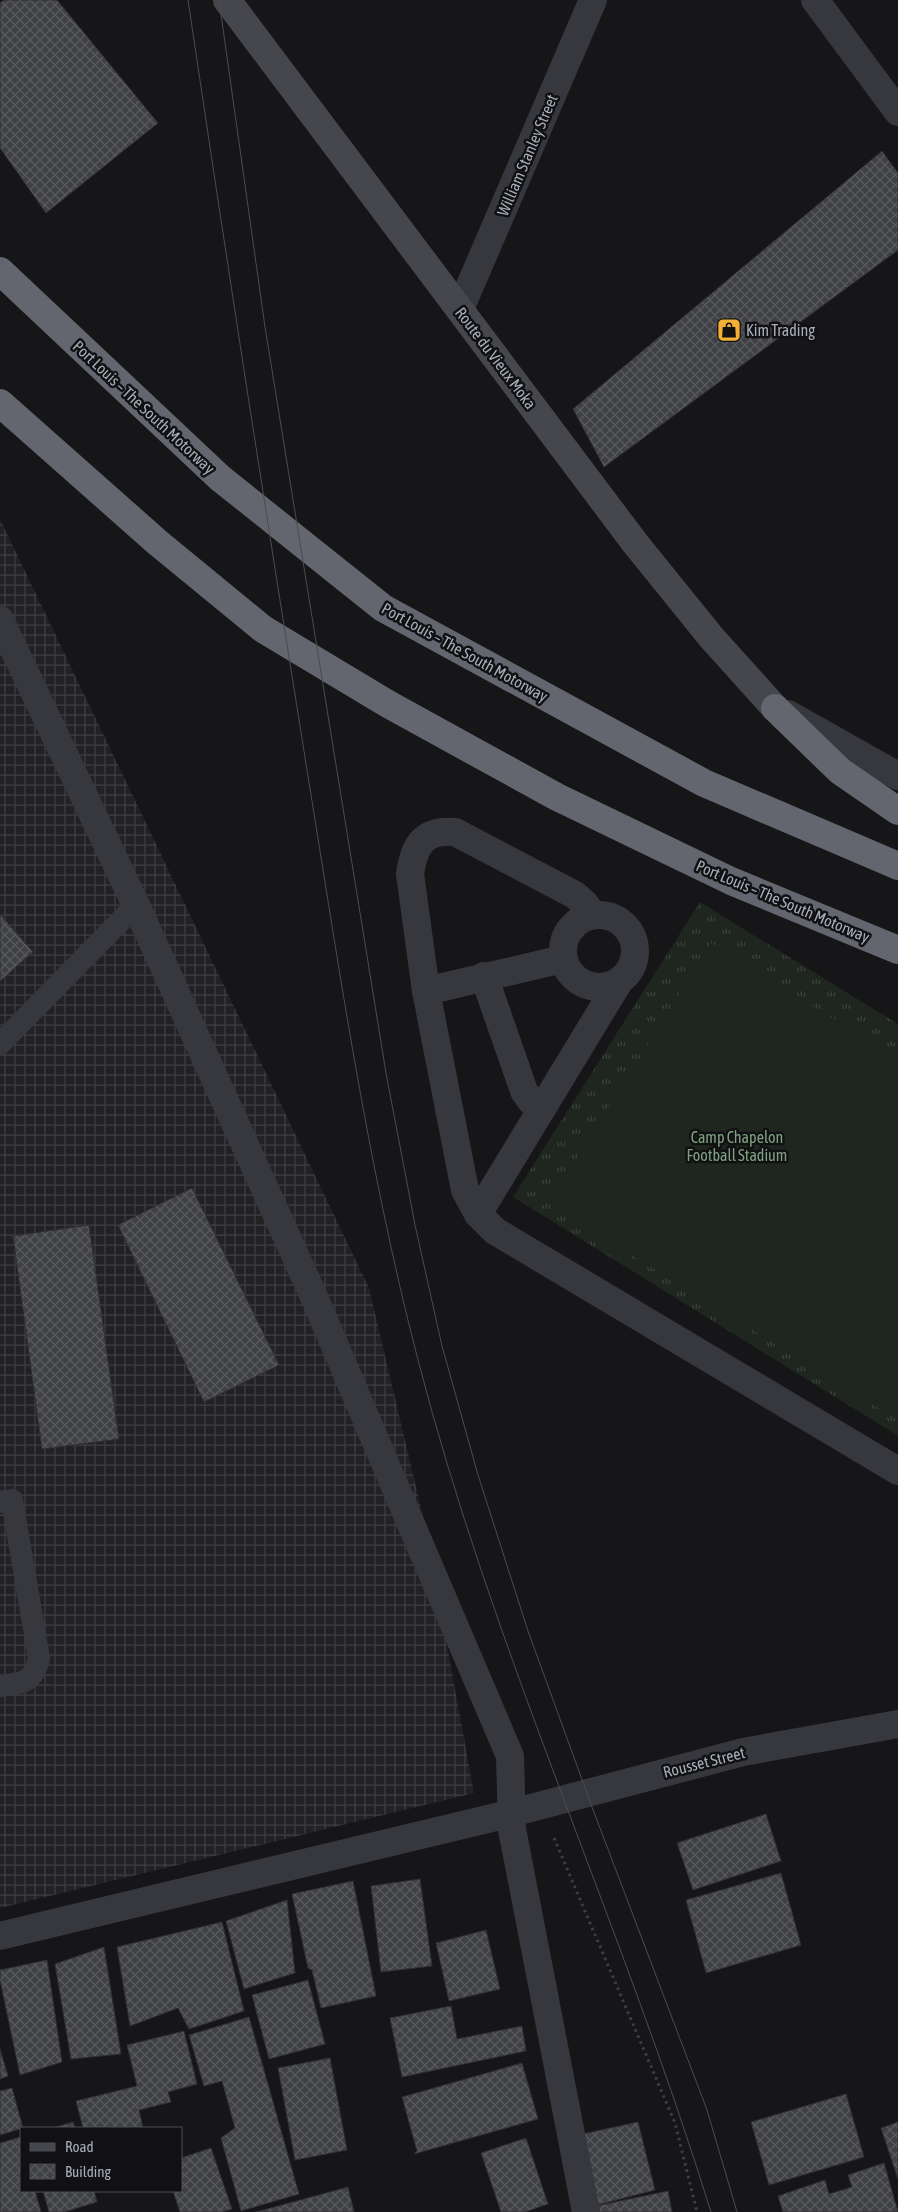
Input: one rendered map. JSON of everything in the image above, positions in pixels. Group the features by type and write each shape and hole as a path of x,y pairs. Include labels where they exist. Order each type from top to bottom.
{"highway":[{"name":"Port Louis – The South Motorway","path":"0,271 220,478 383,608 704,783 898,866"},
{"name":"Port Louis – The South Motorway","path":"0,403 156,542 263,629 388,704 557,797 731,880 898,950"},
{"path":"775,708 840,771 898,810"}],"main road":[{"name":"Route du Vieux Moka","path":"227,0 635,543 711,637 775,708"}],"street":[{"name":"William Stanley Street","path":"460,309 593,0"},
{"path":"816,0 898,112"},
{"path":"0,620 136,905 315,1299 510,1756 514,1838 586,2212"},
{"path":"775,708 898,776"},
{"path":"593,915 586,904 575,895 455,832 442,830 429,834 419,844 412,857 410,874 426,991 465,1190 478,1214 495,1230 898,1471"},
{"path":"478,1214 634,960 635,948 632,937 626,927 617,919 605,915 593,915 582,919 573,926 566,936 562,948 568,970 576,979 586,985 610,986 620,980"},
{"path":"426,991 484,976 564,960"},
{"path":"484,976 524,1091 531,1101 541,1109"},
{"name":"Rousset Street","path":"0,1936 512,1813 743,1752 898,1724"}],"lane":[{"path":"0,1044 136,905"},
{"path":"0,1502 12,1500 39,1658 36,1671 29,1679 20,1683 0,1686"}],"path":[{"path":"553,1836 675,2123 697,2212"}],"shaded area":[{"path":"0,519 369,1288 425,1525 474,1793 0,1908"}],"green space":[{"name":"Camp Chapelon Football Stadium","path":"700,902 898,1024 898,1436 513,1197"},
{"name":"Camp Chapelon Football Stadium","path":"711,943 898,1059 898,1420 549,1204"}],"building":[{"path":"4,0 57,0 158,123 46,213 0,148 0,3"},
{"name":"Kim Trading","path":"882,151 898,173 898,250 604,467 573,409"},
{"path":"0,914 33,952 0,981"},
{"path":"192,1188 279,1365 204,1402 118,1225"},
{"path":"89,1225 119,1439 42,1449 13,1236"},
{"path":"766,1814 781,1861 693,1890 677,1843"},
{"path":"781,1873 801,1945 706,1973 686,1900"},
{"path":"420,1879 432,1966 381,1972 371,1886"},
{"path":"353,1881 376,1996 321,2008 312,1970 308,1968 292,1894"},
{"path":"287,1900 295,1973 244,1989 226,1921"},
{"path":"222,1922 244,2011 189,2029 178,2008 130,2026 117,1947"},
{"path":"486,1930 500,1989 449,2001 436,1943"},
{"path":"104,1947 121,2054 71,2059 55,1964"},
{"path":"47,1960 62,2062 20,2075 0,1980 0,1970"},
{"path":"308,1980 325,2044 269,2059 252,1995"},
{"path":"451,2006 457,2039 522,2026 526,2051 402,2077 390,2018"},
{"path":"249,2017 299,2194 241,2211 221,2138 235,2128 222,2081 204,2086 189,2035"},
{"path":"184,2031 197,2084 168,2092 171,2102 139,2110 143,2127 83,2127 76,2101 137,2086 127,2045"},
{"path":"0,2049 8,2076 0,2079"},
{"path":"330,2058 347,2150 295,2160 278,2068"},
{"path":"522,2063 538,2119 414,2154 417,2151 402,2097"},
{"path":"12,2088 23,2127 0,2135 0,2091"},
{"path":"846,2094 864,2157 769,2185 751,2122"},
{"path":"73,2122 75,2127 56,2127"},
{"path":"638,2122 655,2190 593,2206 578,2135"},
{"path":"898,2122 898,2179 881,2128"},
{"path":"20,2137 20,2192 35,2192 41,2212 0,2212 0,2143"},
{"path":"526,2138 548,2204 525,2212 501,2212 481,2153"},
{"path":"211,2148 232,2209 222,2212 180,2212 173,2192 182,2192 182,2158"},
{"path":"884,2163 898,2212 783,2212 778,2196 825,2180 829,2194 852,2187 848,2175"},
{"path":"348,2187 354,2212 256,2212"},
{"path":"668,2191 672,2212 592,2212 591,2207"},
{"path":"43,2192 94,2192 97,2202 64,2212 49,2212"}],"tram line":[{"path":"188,0 261,482 355,1064 383,1211 399,1283 417,1356 448,1465 482,1573 638,1998 711,2212"},
{"path":"219,0 265,327 386,1073 415,1225 442,1346 478,1475 528,1631 592,1807 707,2110 737,2212"}],"place":[{"name":"Kim Trading","path":"729,330"}]}
